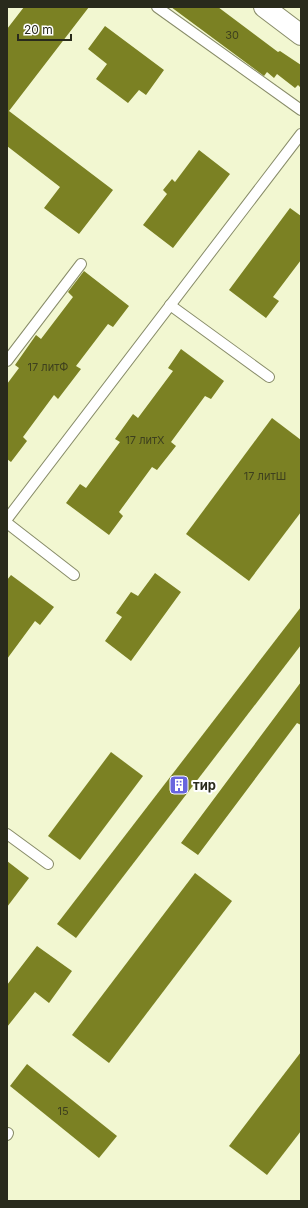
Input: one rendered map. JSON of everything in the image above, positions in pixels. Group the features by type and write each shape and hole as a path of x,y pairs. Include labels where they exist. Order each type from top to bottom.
{"street":[{"path":"264,7 301,35"}],"lane":[{"path":"157,7 301,110"},
{"path":"7,519 301,134"},
{"path":"7,361 81,264"},
{"path":"170,304 269,377"},
{"path":"7,523 74,575"},
{"path":"7,834 48,864"}],"building":[{"path":"24,7 89,7 9,111 113,190 79,234 44,208 60,187 7,146 7,29"},
{"path":"171,7 218,7 278,52 280,51 301,65 301,88 298,85 295,88 277,74 274,78 267,72 264,76"},
{"path":"105,26 164,70 146,95 139,90 128,103 96,79 107,64 88,49"},
{"path":"199,150 230,174 173,248 143,225 167,194 163,190 172,179 175,182"},
{"path":"290,208 301,216 301,260 273,297 279,301 266,318 229,290"},
{"path":"84,271 129,306 113,327 108,324 76,366 81,369 58,399 54,395 23,437 27,441 11,462 7,459 7,384 19,368 15,365 36,335 41,339 73,297 68,292"},
{"path":"181,349 224,381 211,399 205,396 171,442 176,446 157,470 152,467 119,512 123,516 109,535 66,503 80,484 86,488 120,442 115,439 133,414 138,418 173,371 168,368"},
{"path":"272,418 301,440 301,512 249,581 186,534"},
{"path":"155,573 181,592 131,661 105,641 122,617 116,613 131,592 138,596"},
{"path":"11,575 54,607 40,625 35,621 7,659 7,580"},
{"name":"тир","path":"301,607 301,645 76,938 57,924"},
{"path":"301,682 301,725 297,723 198,855 181,843"},
{"path":"111,752 143,776 80,860 48,836"},
{"path":"7,861 29,878 7,907"},
{"path":"195,873 232,901 109,1063 72,1035"},
{"path":"37,946 72,971 49,1003 35,992 7,1027 7,985"},
{"path":"301,1052 301,1131 267,1175 229,1146"},
{"path":"27,1064 117,1136 99,1158 10,1086"}],"place":[{"name":"тир","path":"179,785"}]}
